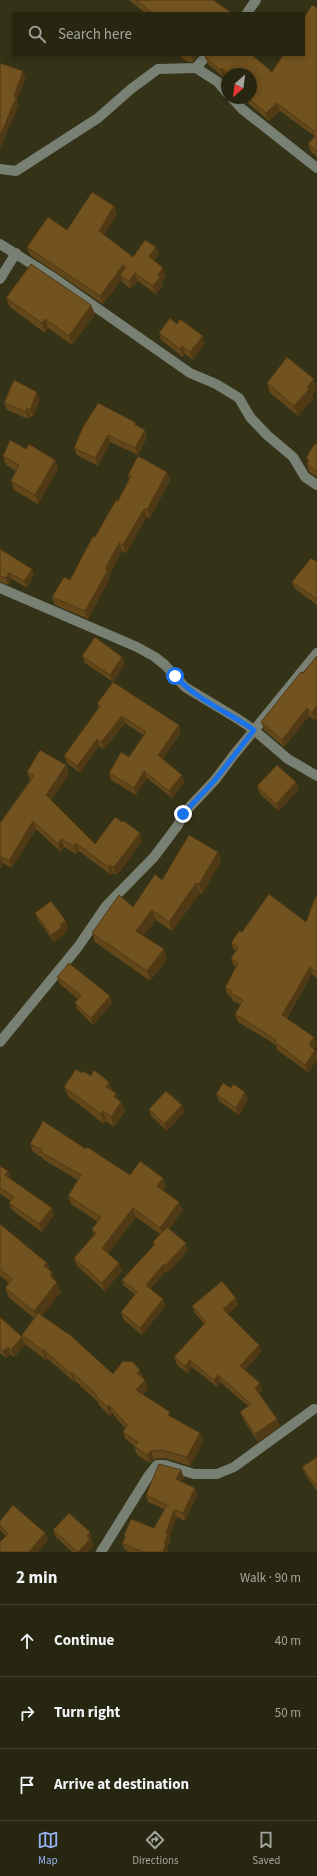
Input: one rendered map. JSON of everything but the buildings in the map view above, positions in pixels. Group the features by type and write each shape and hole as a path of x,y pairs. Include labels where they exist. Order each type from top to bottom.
{"street":[{"path":"248,12 256,0"},
{"path":"196,68 206,56"},
{"path":"0,169 16,171 98,118 131,89 158,69 196,68 221,85"},
{"path":"237,104 317,168"},
{"path":"0,244 16,253 190,373 216,384 239,398 250,416 268,435 293,457 305,478 317,485"},
{"path":"0,279 16,253"},
{"path":"0,588 137,647 155,657 165,665 185,687 254,730 288,759 317,776"},
{"path":"0,1042 78,947 106,906 154,857 178,825 183,814 215,780 317,653"},
{"path":"101,1552 149,1475 157,1465 164,1465 194,1474 217,1474 234,1467 314,1409"}],"route":[{"path":"175,676 185,687 254,730 232,756 215,780 183,814"}]}
